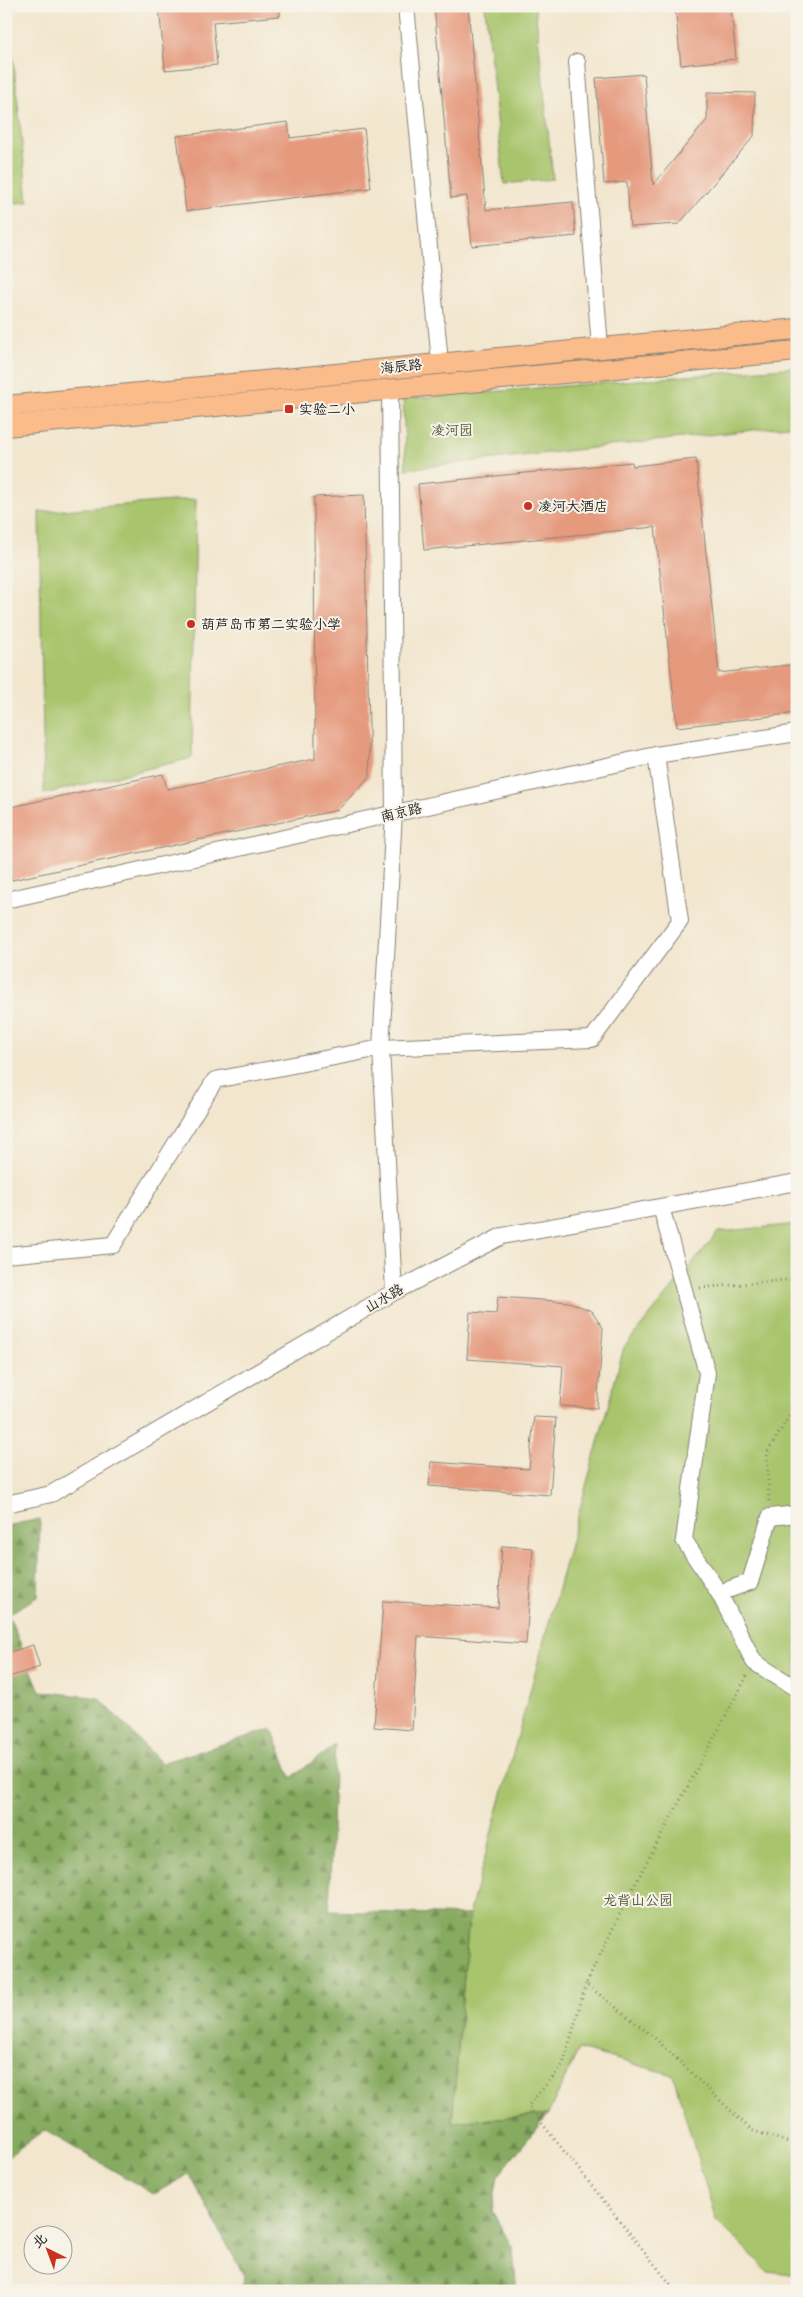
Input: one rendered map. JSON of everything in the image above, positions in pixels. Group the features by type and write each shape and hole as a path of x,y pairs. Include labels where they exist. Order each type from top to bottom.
{"main road":[{"name":"海辰路","path":"6,406 440,362 797,329"},
{"name":"海辰路","path":"6,426 797,351"}],"street":[{"path":"406,6 440,362"},
{"path":"577,62 600,347"},
{"path":"390,389 394,813 381,1048 394,1292"},
{"name":"南京路","path":"6,900 656,755 797,733"},
{"path":"6,1255 113,1245 216,1080 381,1048 592,1039 680,921 656,755"},
{"name":"山水路","path":"6,1504 51,1494 394,1292 502,1236 797,1182"},
{"path":"661,1207 707,1373 684,1540 719,1593 754,1662 797,1690"},
{"path":"719,1593 750,1582 770,1517 797,1514"}],"path":[{"path":"684,1290 797,1279"},
{"path":"770,1517 766,1453 797,1403"},
{"path":"673,2291 672,2286 528,2106 563,2065 586,1984 626,1901 754,1662"},
{"path":"586,1984 656,2039 751,2130 797,2145"}],"green space":[{"path":"6,6 8,6 28,202 6,204"},
{"path":"485,6 535,6 553,179 504,184"},
{"name":"凌河园","path":"797,367 797,425 406,469 403,399"},
{"path":"196,499 192,758 44,794 39,512"},
{"name":"龙背山公园","path":"797,1224 797,2275 768,2271 716,2220 673,2075 579,2049 548,2114 452,2122 469,1915 624,1347 718,1232"},
{"path":"40,1519 38,1597 8,1614 40,1691 99,1698 161,1763 272,1729 291,1778 335,1745 329,1911 469,1915 452,2122 548,2114 498,2176 492,2211 513,2249 517,2291 242,2291 244,2276 189,2174 154,2194 44,2130 6,2158 6,1526"}],"building":[{"path":"159,6 280,6 280,16 213,22 217,65 165,70"},
{"path":"434,6 468,6 486,210 573,202 576,236 472,246 467,196 451,198"},
{"path":"675,6 731,6 736,59 681,65"},
{"path":"644,74 653,185 707,120 707,92 755,93 754,136 679,224 630,227 627,182 604,184 596,78"},
{"path":"288,122 290,138 364,129 371,188 186,211 177,136"},
{"path":"696,459 719,673 797,664 797,713 677,727 655,527 424,550 418,484 632,462 633,466"},
{"path":"364,495 370,776 338,810 12,880 6,856 6,808 163,774 167,789 315,759 314,497"},
{"path":"498,1297 569,1302 592,1311 603,1328 597,1408 560,1406 563,1366 467,1359 470,1312 496,1314"},
{"path":"534,1417 556,1418 550,1495 429,1486 431,1462 529,1469"},
{"path":"502,1546 533,1548 526,1644 418,1636 412,1730 374,1727 383,1601 498,1608"},
{"path":"33,1645 40,1667 6,1678 6,1653"}],"place":[{"name":"实验二小","path":"289,409"},
{"name":"凌河大酒店","path":"528,506"},
{"name":"葫芦岛市第二实验小学","path":"191,624"}]}
